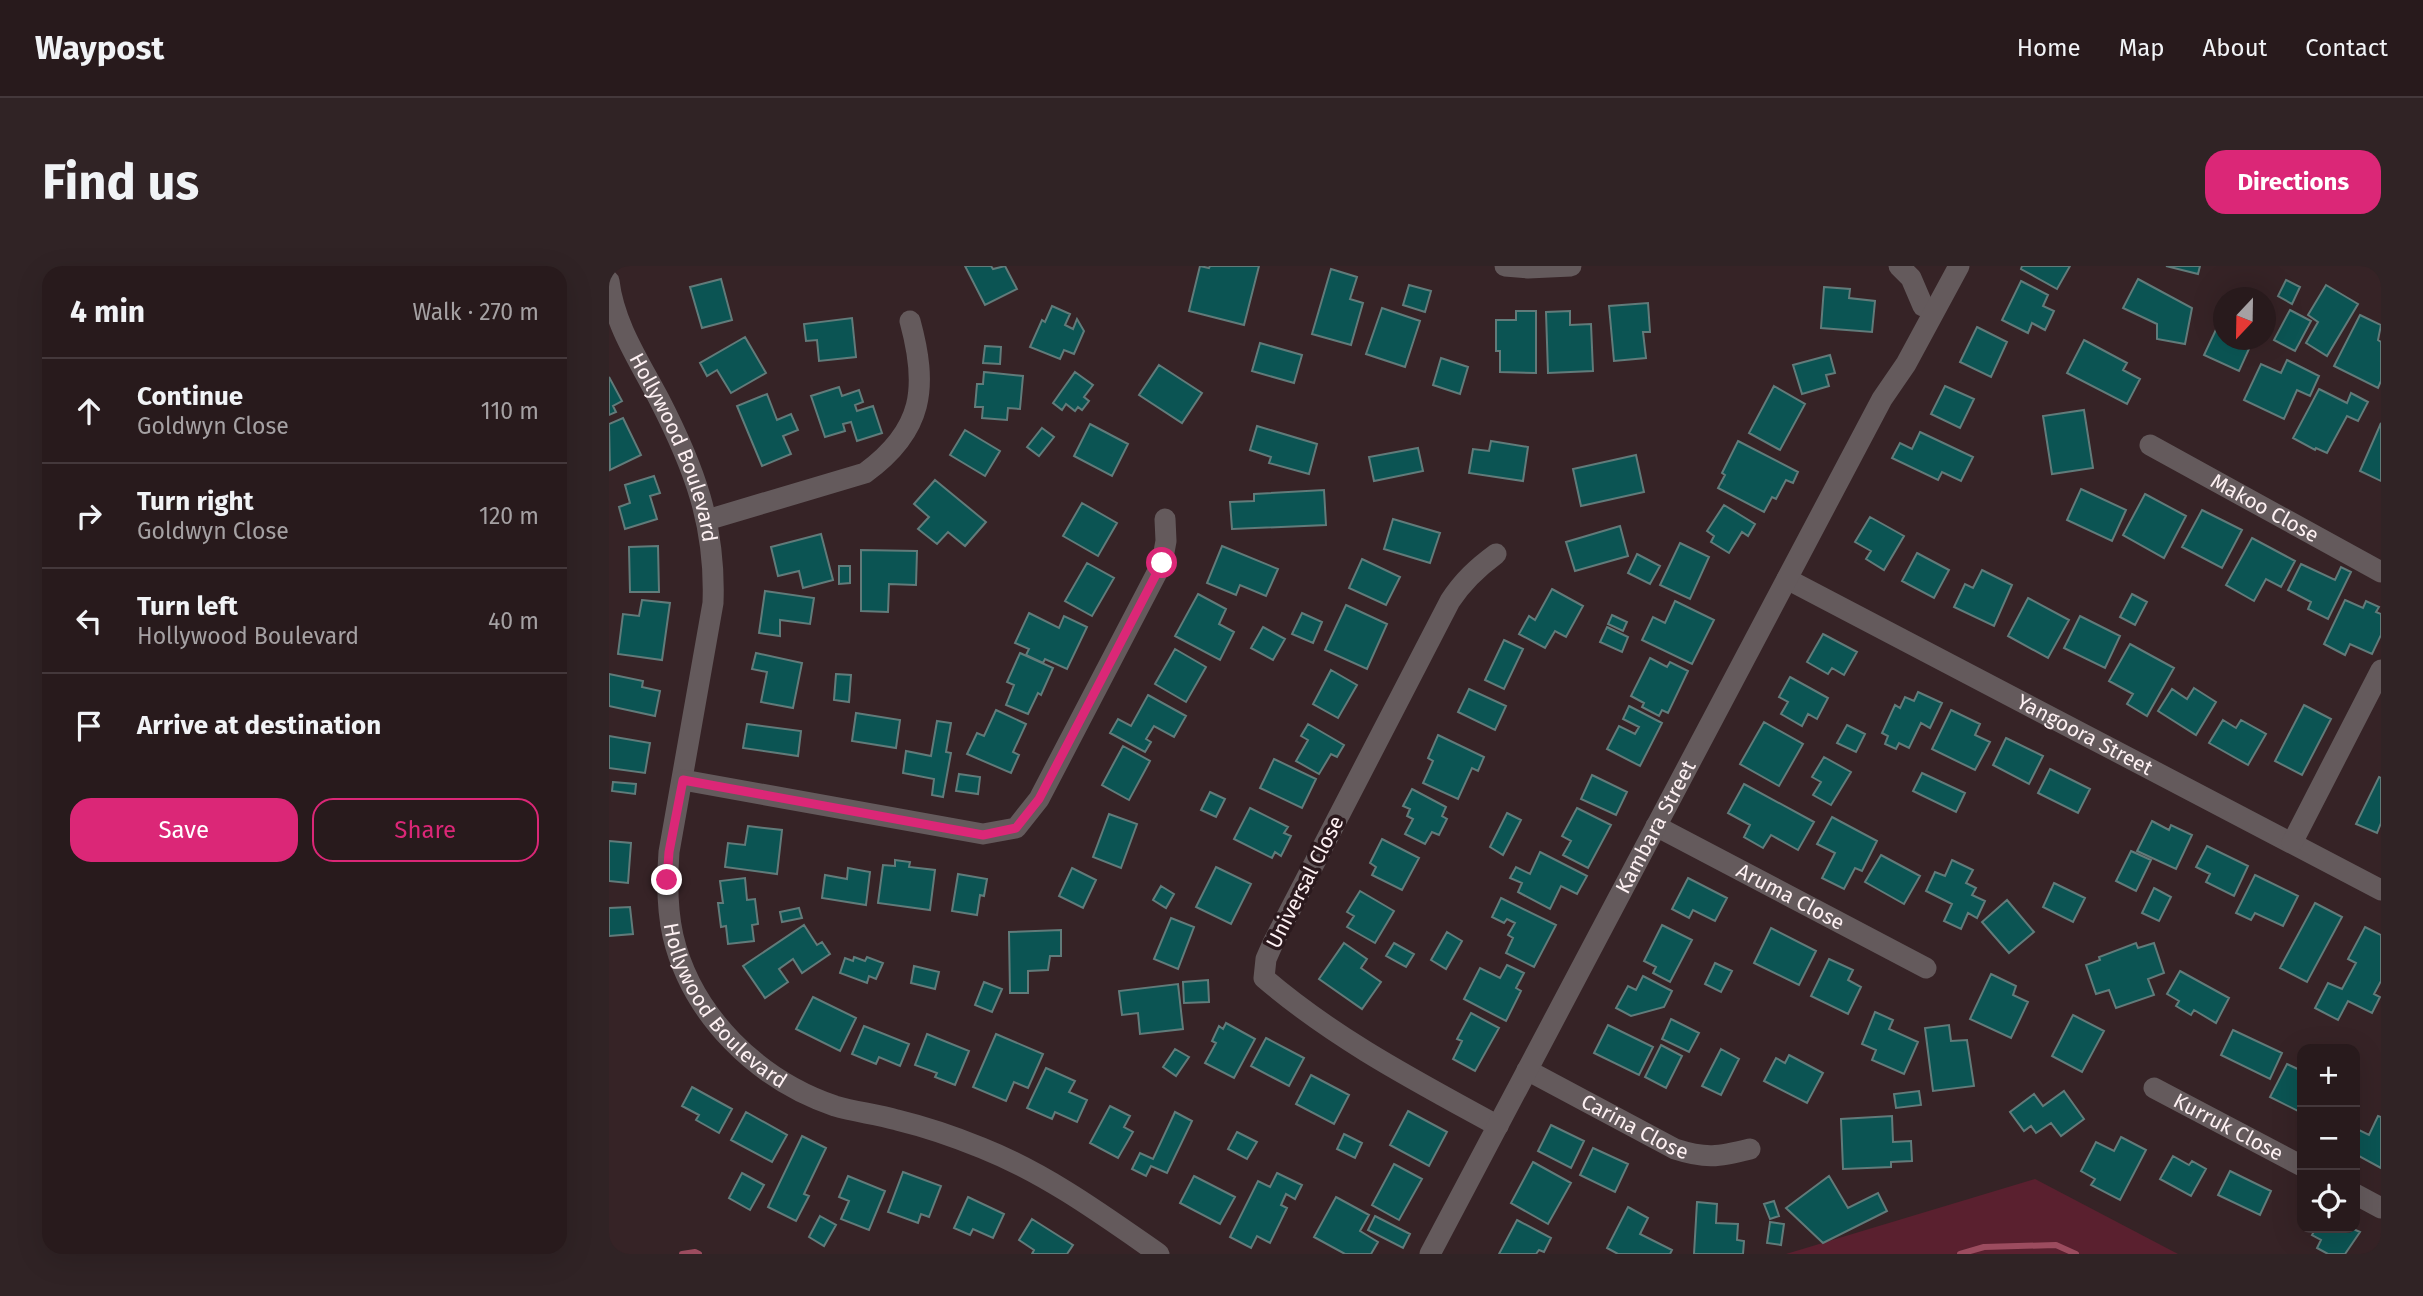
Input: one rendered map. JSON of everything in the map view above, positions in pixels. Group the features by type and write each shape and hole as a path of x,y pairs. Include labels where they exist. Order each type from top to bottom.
{"street":[{"path":"1505,266 1571,266"},
{"path":"1899,266 1911,278 1923,306"},
{"name":"Kambara Street","path":"1882,399 1896,357 1944,266"},
{"name":"Kambara Street","path":"1430,1254 1882,399 1906,364 1959,266"},
{"name":"Hollywood Boulevard","path":"609,281 610,293 622,329 693,470 707,520 713,603 669,852 667,880 673,936 685,970 703,1006 745,1054 796,1090 837,1107 948,1135 1022,1166 1062,1188 1160,1254"},
{"path":"707,520 865,473 885,458 901,439 916,409 920,380 919,355 910,321"},
{"name":"Makoo Close","path":"2150,445 2381,572"},
{"path":"683,780 983,835 1016,828 1039,799 1162,563 1167,541 1165,519"},
{"name":"Universal Close","path":"1496,554 1474,570 1450,601 1273,943 1266,959 1264,978 1305,1011 1365,1052 1498,1126"},
{"name":"Yangoora Street","path":"1787,579 2381,890"},
{"path":"2292,843 2381,670"},
{"name":"Aruma Close","path":"1656,826 1926,968"},
{"name":"Carina Close","path":"1527,1070 1675,1149 1699,1157 1722,1156 1750,1149"},
{"name":"Kurruk Close","path":"2154,1088 2297,1163"},
{"path":"2360,1197 2381,1208"}],"shaded area":[{"path":"2035,1179 2178,1254 1786,1254"}],"building":[{"path":"965,266 991,266 993,269 1005,266 1017,289 985,305"},
{"path":"1200,266 1259,266 1244,325 1189,311"},
{"path":"2022,266 2070,266 2057,289 2021,269"},
{"path":"2166,266 2200,266 2198,274"},
{"path":"1331,269 1357,277 1350,299 1363,303 1351,345 1312,334"},
{"path":"721,279 732,320 702,328 690,287"},
{"path":"2138,279 2192,308 2185,344 2157,339 2157,324 2123,308"},
{"path":"2286,280 2300,287 2292,304 2278,296"},
{"path":"2021,281 2048,295 2043,306 2054,311 2045,330 2032,323 2028,333 2002,320"},
{"path":"1409,285 1431,291 1425,312 1403,305"},
{"path":"2326,285 2358,304 2327,356 2306,343 2318,322 2308,315"},
{"path":"1824,287 1850,289 1849,298 1875,301 1872,332 1821,328"},
{"path":"1648,303 1650,332 1643,332 1646,358 1614,361 1609,306"},
{"path":"1052,306 1070,314 1065,325 1073,329 1077,319 1084,331 1074,354 1064,350 1060,359 1030,347 1042,320 1045,322"},
{"path":"1382,308 1420,321 1405,367 1366,354"},
{"path":"2290,310 2311,321 2295,351 2276,341"},
{"path":"1516,311 1536,311 1536,373 1500,372 1500,351 1496,351 1496,320 1516,320"},
{"path":"1570,311 1570,325 1591,324 1593,371 1548,373 1546,312"},
{"path":"2360,315 2381,325 2378,340 2381,342 2381,381 2378,388 2334,366"},
{"path":"852,318 856,357 819,361 817,340 806,341 804,324"},
{"path":"1977,327 2007,342 1991,377 1960,362"},
{"path":"2213,336 2213,350 2248,350 2239,371 2204,355"},
{"path":"745,337 766,373 731,393 717,370 707,376 700,363"},
{"path":"2084,340 2127,363 2123,370 2140,379 2127,404 2067,373"},
{"path":"1260,343 1302,355 1294,383 1252,371"},
{"path":"985,346 1001,347 1000,364 983,363"},
{"path":"1830,355 1835,373 1826,375 1829,386 1802,394 1793,365"},
{"path":"1441,358 1468,367 1460,394 1433,385"},
{"path":"2287,360 2319,376 2310,396 2297,390 2284,419 2244,400 2261,364 2281,373"},
{"path":"1159,365 1202,393 1182,423 1139,395"},
{"path":"984,372 1023,376 1020,409 1008,408 1007,420 982,418 983,407 975,407 977,384 983,384"},
{"path":"1075,372 1093,385 1084,397 1089,401 1082,410 1078,407 1075,411 1066,404 1062,410 1053,403"},
{"path":"609,377 622,401 613,406 616,412 609,415"},
{"path":"1774,386 1805,404 1780,450 1749,433"},
{"path":"1945,386 1974,399 1960,428 1931,414"},
{"path":"839,387 842,396 859,390 863,402 855,405 857,411 873,406 882,433 857,441 851,422 843,424 845,431 825,437 811,396"},
{"path":"2319,389 2347,403 2351,393 2368,402 2358,421 2347,416 2327,453 2293,438"},
{"path":"767,394 777,420 791,414 798,430 783,436 791,454 762,466 737,406"},
{"path":"2084,410 2093,468 2052,474 2043,416"},
{"path":"623,418 641,455 610,470 609,424"},
{"path":"2381,423 2381,481 2360,471"},
{"path":"1090,424 1128,444 1112,476 1074,456"},
{"path":"1257,426 1317,444 1309,474 1269,463 1271,457 1250,450"},
{"path":"1042,428 1054,437 1039,456 1027,447"},
{"path":"965,430 1000,451 985,476 950,455"},
{"path":"1920,432 1973,457 1961,481 1942,472 1938,480 1892,458 1900,443 1912,449"},
{"path":"1491,441 1528,447 1523,481 1469,473 1473,449 1489,451"},
{"path":"1738,441 1798,472 1793,483 1786,480 1776,499 1772,497 1764,512 1718,488 1725,475 1722,473"},
{"path":"1418,448 1423,471 1374,481 1369,457"},
{"path":"1636,455 1644,492 1581,506 1573,469"},
{"path":"654,476 660,493 650,496 657,519 625,529 619,507 630,503 625,485"},
{"path":"935,480 986,522 965,546 948,532 937,544 918,529 929,517 914,504"},
{"path":"2081,489 2126,510 2112,541 2067,520"},
{"path":"1324,490 1326,525 1232,529 1230,502 1254,501 1254,494"},
{"path":"2145,494 2186,516 2164,558 2123,535"},
{"path":"1082,503 1117,523 1098,556 1063,536"},
{"path":"1724,505 1755,524 1748,536 1742,532 1729,553 1711,542 1714,536 1707,531"},
{"path":"2202,510 2242,530 2222,568 2182,547"},
{"path":"1870,517 1904,536 1884,570 1866,559 1871,551 1855,542"},
{"path":"1393,519 1440,533 1430,563 1384,549"},
{"path":"1620,526 1628,556 1575,571 1566,542"},
{"path":"821,534 833,580 803,588 799,571 778,576 771,547"},
{"path":"2252,538 2295,561 2281,587 2266,579 2254,601 2226,585"},
{"path":"1680,543 1709,557 1690,599 1660,585"},
{"path":"658,546 659,592 630,592 629,547"},
{"path":"1222,546 1278,569 1266,596 1240,585 1236,595 1207,583"},
{"path":"861,550 917,551 916,585 889,584 888,612 861,611"},
{"path":"1917,553 1949,570 1934,598 1902,581"},
{"path":"1637,554 1660,566 1650,584 1628,573"},
{"path":"1362,559 1400,577 1386,605 1349,588"},
{"path":"1087,563 1114,578 1092,616 1065,601"},
{"path":"2301,564 2335,580 2341,567 2351,572 2328,619 2308,609 2311,602 2288,590"},
{"path":"839,566 850,566 850,583 839,584"},
{"path":"1982,570 2012,585 1994,626 1954,607 1965,584 1973,588"},
{"path":"1552,589 1583,606 1566,637 1555,631 1545,648 1519,634 1529,616 1535,620"},
{"path":"765,591 814,598 810,624 780,620 780,636 759,633"},
{"path":"1198,594 1226,609 1219,624 1234,632 1220,660 1175,636"},
{"path":"2132,594 2147,602 2135,625 2120,617"},
{"path":"2028,598 2069,620 2048,658 2008,636"},
{"path":"642,600 670,603 662,660 618,654 623,614 639,616"},
{"path":"2345,600 2363,608 2366,601 2379,607 2376,612 2381,614 2381,635 2372,654 2350,644 2345,655 2324,644"},
{"path":"1675,601 1714,620 1692,664 1642,640 1653,617 1665,623"},
{"path":"1346,605 1387,624 1367,669 1325,650"},
{"path":"1029,613 1059,628 1064,616 1087,627 1067,669 1045,659 1043,663 1026,655 1029,649 1015,643"},
{"path":"1302,613 1322,622 1313,643 1292,634"},
{"path":"1612,615 1627,622 1623,631 1608,624"},
{"path":"2080,616 2120,636 2105,668 2064,648"},
{"path":"1263,627 1285,639 1273,660 1251,648"},
{"path":"1607,627 1628,637 1622,652 1600,642"},
{"path":"1823,634 1857,652 1844,675 1832,668 1828,674 1807,662"},
{"path":"1504,640 1523,649 1504,689 1485,680"},
{"path":"2130,644 2174,668 2147,716 2127,704 2133,694 2109,681"},
{"path":"1175,649 1206,667 1186,702 1155,684"},
{"path":"756,653 802,663 793,708 761,702 767,672 752,669"},
{"path":"1020,653 1053,668 1041,695 1038,693 1028,714 1006,705 1014,685 1007,682"},
{"path":"1650,658 1667,667 1670,662 1688,671 1668,713 1662,710 1659,716 1642,707 1644,703 1631,696"},
{"path":"1331,670 1357,685 1338,718 1313,704"},
{"path":"609,674 643,681 642,687 660,691 655,716 609,706"},
{"path":"836,674 851,675 849,702 834,700"},
{"path":"1790,677 1828,698 1817,719 1808,714 1802,726 1781,714 1788,702 1779,697"},
{"path":"2194,688 2216,702 2196,735 2158,711 2172,689 2187,699"},
{"path":"1469,689 1506,706 1495,730 1458,712"},
{"path":"1918,692 1942,703 1930,728 1921,723 1909,748 1899,743 1896,749 1885,744 1888,736 1882,733 1895,705 1900,708 1905,697 1914,701"},
{"path":"1148,695 1186,716 1174,737 1154,726 1146,739 1151,742 1145,752 1110,733 1118,719 1131,726"},
{"path":"2304,705 2331,719 2302,775 2275,761"},
{"path":"1629,706 1662,723 1640,766 1607,749 1619,726 1635,734 1639,727 1623,719"},
{"path":"996,710 1026,724 1013,752 1019,755 1011,773 967,754 977,733 984,736"},
{"path":"1951,710 1980,724 1975,735 1990,742 1975,770 1932,749"},
{"path":"856,713 900,720 896,748 852,741"},
{"path":"2223,720 2236,728 2241,720 2266,734 2248,765 2209,743"},
{"path":"937,721 951,723 946,752 951,753 943,797 932,795 934,779 903,773 906,751 931,756"},
{"path":"1764,722 1803,744 1779,786 1740,764"},
{"path":"747,724 801,731 798,756 743,748"},
{"path":"1308,724 1344,745 1337,757 1331,754 1319,774 1296,761 1308,740 1301,736"},
{"path":"1847,725 1865,734 1856,752 1837,743"},
{"path":"1438,735 1484,757 1478,771 1472,768 1458,799 1423,783 1433,761 1428,758"},
{"path":"609,736 650,743 645,773 609,768"},
{"path":"2006,738 2043,756 2029,784 1993,765"},
{"path":"1123,746 1150,761 1129,800 1102,785"},
{"path":"1824,757 1851,772 1831,805 1813,795 1821,782 1812,777"},
{"path":"1274,759 1316,779 1302,808 1260,788"},
{"path":"2050,769 2090,789 2078,813 2038,793"},
{"path":"1922,773 1965,793 1956,812 1913,791"},
{"path":"959,774 980,777 978,794 956,791"},
{"path":"1592,775 1627,792 1616,815 1581,799"},
{"path":"2379,777 2381,823 2377,833 2356,824"},
{"path":"613,782 636,784 635,794 612,791"},
{"path":"1744,784 1814,822 1798,850 1771,835 1763,848 1744,837 1750,825 1728,813"},
{"path":"1412,789 1446,807 1442,816 1447,819 1439,835 1432,832 1425,844 1405,834 1413,819 1407,816 1410,809 1403,806"},
{"path":"1210,792 1225,799 1216,817 1201,810"},
{"path":"1250,808 1288,827 1284,833 1291,836 1281,856 1275,852 1272,858 1234,839"},
{"path":"1577,808 1611,825 1588,868 1563,855 1571,841 1562,836"},
{"path":"1507,813 1521,820 1503,855 1490,847"},
{"path":"1109,814 1137,824 1121,868 1093,857"},
{"path":"1832,817 1877,841 1862,871 1855,868 1844,889 1822,878 1835,853 1817,844"},
{"path":"2152,821 2169,830 2171,825 2192,835 2176,869 2137,851"},
{"path":"748,826 782,830 777,874 725,867 728,843 745,845"},
{"path":"1382,839 1419,858 1402,890 1372,875 1376,867 1370,863"},
{"path":"609,841 631,843 628,883 609,881"},
{"path":"2207,846 2248,866 2234,896 2206,882 2210,874 2196,867"},
{"path":"2131,851 2151,860 2136,891 2116,881"},
{"path":"1540,852 1587,876 1577,894 1561,886 1550,909 1518,892 1522,883 1510,878 1516,867 1530,874"},
{"path":"1881,855 1920,876 1904,904 1865,882"},
{"path":"895,860 910,862 909,867 935,870 930,910 878,903 883,865 895,866"},
{"path":"1952,860 1973,870 1966,883 1976,888 1972,895 1985,901 1977,918 1968,913 1961,929 1944,921 1952,904 1926,891 1935,872 1945,876"},
{"path":"1216,867 1251,884 1231,924 1196,907"},
{"path":"848,868 870,872 866,905 822,898 825,875 847,879"},
{"path":"1072,868 1096,880 1083,908 1059,896"},
{"path":"958,874 987,879 984,896 980,895 977,915 952,911"},
{"path":"2255,875 2298,896 2283,926 2255,913 2251,920 2236,913"},
{"path":"745,878 747,900 755,899 758,924 752,925 754,941 728,944 726,926 721,927 718,903 723,903 720,881"},
{"path":"1688,878 1727,898 1715,921 1693,910 1689,918 1672,909"},
{"path":"2054,883 2085,898 2073,922 2043,907"},
{"path":"1161,886 1174,894 1166,908 1153,900"},
{"path":"2154,888 2171,897 2159,921 2142,913"},
{"path":"1360,891 1394,911 1375,943 1347,927 1354,916 1347,912"},
{"path":"1501,898 1556,925 1534,967 1506,953 1513,938 1508,935 1515,923 1507,919 1504,923 1492,917"},
{"path":"2007,900 2034,932 2009,953 1982,922"},
{"path":"2315,903 2342,917 2307,982 2280,968"},
{"path":"630,907 633,934 609,936 609,908"},
{"path":"799,908 802,918 782,922 780,912"},
{"path":"1171,918 1194,927 1178,969 1154,959"},
{"path":"804,925 817,945 822,942 830,954 802,973 793,959 779,969 788,982 765,998 743,966"},
{"path":"1662,925 1692,940 1670,982 1653,973 1656,967 1644,961"},
{"path":"2365,927 2381,935 2381,981 2374,994 2380,997 2372,1013 2348,1001 2338,1020 2315,1008 2328,983 2342,989 2356,963 2348,959"},
{"path":"1771,928 1816,951 1799,985 1754,963"},
{"path":"1061,930 1061,956 1050,956 1048,970 1028,971 1028,993 1010,993 1009,932"},
{"path":"1447,932 1462,941 1446,969 1431,960"},
{"path":"1344,943 1367,959 1361,968 1381,982 1362,1009 1319,979"},
{"path":"1394,943 1414,954 1406,967 1386,956"},
{"path":"2136,943 2138,948 2154,943 2164,973 2148,979 2154,995 2116,1008 2109,990 2096,994 2086,965"},
{"path":"854,957 865,961 867,957 883,963 876,979 869,976 867,983 840,973 845,958 853,961"},
{"path":"1829,959 1853,970 1848,980 1861,987 1848,1014 1811,996"},
{"path":"1715,963 1732,971 1721,992 1705,984"},
{"path":"1507,965 1524,973 1516,988 1521,991 1506,1021 1464,999 1480,968 1500,978"},
{"path":"914,966 939,972 935,989 911,983"},
{"path":"2180,971 2229,998 2216,1023 2194,1010 2191,1015 2176,1006 2179,1001 2167,994"},
{"path":"1991,974 2016,986 2013,995 2028,1002 2011,1038 1970,1019"},
{"path":"1643,976 1672,991 1664,1007 1631,1016 1616,1008 1628,986 1636,990"},
{"path":"1208,980 1209,1002 1184,1003 1183,982"},
{"path":"984,982 1002,989 992,1012 975,1005"},
{"path":"1178,984 1183,1029 1140,1034 1138,1013 1122,1015 1119,991"},
{"path":"813,997 856,1018 840,1051 796,1029"},
{"path":"1875,1012 1893,1020 1889,1029 1918,1042 1904,1074 1872,1060 1876,1050 1862,1044"},
{"path":"1471,1013 1499,1028 1475,1071 1453,1059 1462,1041 1457,1039"},
{"path":"2073,1015 2104,1031 2082,1072 2052,1056"},
{"path":"1671,1019 1699,1033 1689,1052 1662,1039"},
{"path":"1226,1023 1255,1039 1234,1078 1205,1063 1216,1043 1212,1041 1219,1026 1223,1029"},
{"path":"1608,1025 1653,1047 1639,1075 1594,1053"},
{"path":"1949,1025 1951,1041 1967,1040 1974,1086 1933,1091 1925,1028"},
{"path":"864,1026 909,1044 900,1066 879,1057 876,1064 852,1054"},
{"path":"2233,1030 2282,1053 2270,1079 2221,1055"},
{"path":"927,1034 969,1051 955,1085 935,1077 937,1073 915,1065"},
{"path":"996,1034 1043,1054 1028,1088 1014,1082 1006,1101 973,1087"},
{"path":"1266,1038 1304,1058 1289,1086 1251,1066"},
{"path":"1661,1045 1682,1056 1666,1088 1645,1077"},
{"path":"1175,1049 1189,1057 1176,1076 1163,1067"},
{"path":"1721,1049 1739,1059 1721,1095 1702,1086"},
{"path":"1789,1055 1823,1073 1807,1103 1764,1081 1776,1058 1785,1063"},
{"path":"2287,1064 2297,1069 2297,1110 2270,1097"},
{"path":"1046,1068 1075,1081 1069,1092 1087,1100 1077,1122 1055,1112 1052,1119 1027,1108"},
{"path":"1311,1075 1349,1095 1334,1124 1296,1104"},
{"path":"692,1087 732,1109 719,1133 696,1120 699,1115 682,1106"},
{"path":"1919,1091 1921,1105 1896,1108 1894,1094"},
{"path":"2064,1091 2084,1119 2061,1136 2051,1123 2036,1133 2031,1126 2024,1131 2010,1112 2034,1094 2043,1106"},
{"path":"1110,1106 1130,1116 1124,1127 1133,1132 1118,1158 1090,1143"},
{"path":"1408,1111 1447,1132 1429,1166 1390,1145"},
{"path":"746,1112 787,1135 772,1162 731,1140"},
{"path":"1175,1112 1192,1121 1167,1173 1151,1166 1146,1176 1132,1169 1140,1153 1153,1159"},
{"path":"1892,1116 1893,1142 1911,1141 1912,1161 1891,1162 1891,1167 1843,1169 1841,1119"},
{"path":"2378,1116 2381,1117 2381,1168 2360,1157 2360,1130 2369,1135"},
{"path":"1551,1125 1584,1141 1571,1168 1538,1151"},
{"path":"1237,1132 1257,1142 1247,1159 1228,1149"},
{"path":"1344,1134 1362,1143 1355,1158 1337,1149"},
{"path":"802,1136 826,1148 804,1194 809,1196 796,1221 768,1207"},
{"path":"2121,1137 2146,1150 2120,1200 2091,1185 2095,1179 2081,1171 2096,1142 2114,1151"},
{"path":"1593,1148 1628,1164 1615,1192 1580,1175"},
{"path":"2173,1156 2189,1165 2192,1161 2206,1169 2191,1196 2160,1179"},
{"path":"1533,1162 1571,1183 1548,1224 1511,1203"},
{"path":"1394,1164 1422,1179 1399,1220 1372,1205"},
{"path":"2230,1171 2271,1191 2260,1215 2218,1195"},
{"path":"903,1172 941,1186 929,1217 921,1214 918,1223 888,1212"},
{"path":"742,1173 764,1185 750,1210 729,1198"},
{"path":"1277,1173 1302,1185 1295,1199 1286,1194 1281,1205 1287,1208 1270,1243 1257,1236 1251,1248 1230,1237 1258,1181 1270,1187"},
{"path":"848,1176 885,1191 869,1230 841,1219 849,1201 839,1197"},
{"path":"1194,1176 1235,1197 1220,1224 1180,1203"},
{"path":"1829,1176 1848,1208 1878,1193 1887,1211 1823,1243 1786,1208"},
{"path":"968,1197 1004,1214 993,1238 973,1229 970,1235 954,1228"},
{"path":"1336,1197 1369,1215 1360,1231 1378,1242 1371,1254 1345,1254 1314,1237"},
{"path":"1774,1201 1779,1216 1770,1219 1764,1204"},
{"path":"1697,1202 1717,1204 1716,1223 1738,1224 1737,1240 1744,1241 1743,1254 1694,1254"},
{"path":"1628,1207 1648,1218 1640,1234 1672,1250 1670,1254 1618,1254 1607,1248"},
{"path":"820,1216 836,1225 824,1246 809,1237"},
{"path":"1375,1216 1410,1234 1403,1248 1368,1230"},
{"path":"1032,1219 1073,1245 1067,1254 1032,1254 1034,1250 1019,1240"},
{"path":"1517,1220 1551,1238 1544,1252 1539,1250 1536,1254 1499,1254"},
{"path":"1770,1222 1784,1224 1781,1245 1767,1243"},
{"path":"2359,1233 2345,1254 2328,1254 2317,1248 2321,1240 2312,1235"}],"waterway":[{"path":"1960,1254 1984,1247 2056,1245 2076,1254"},
{"path":"682,1254 699,1254"}],"route":[{"path":"667,880 669,852 683,780 983,835 1016,828 1039,799 1162,563"}]}
